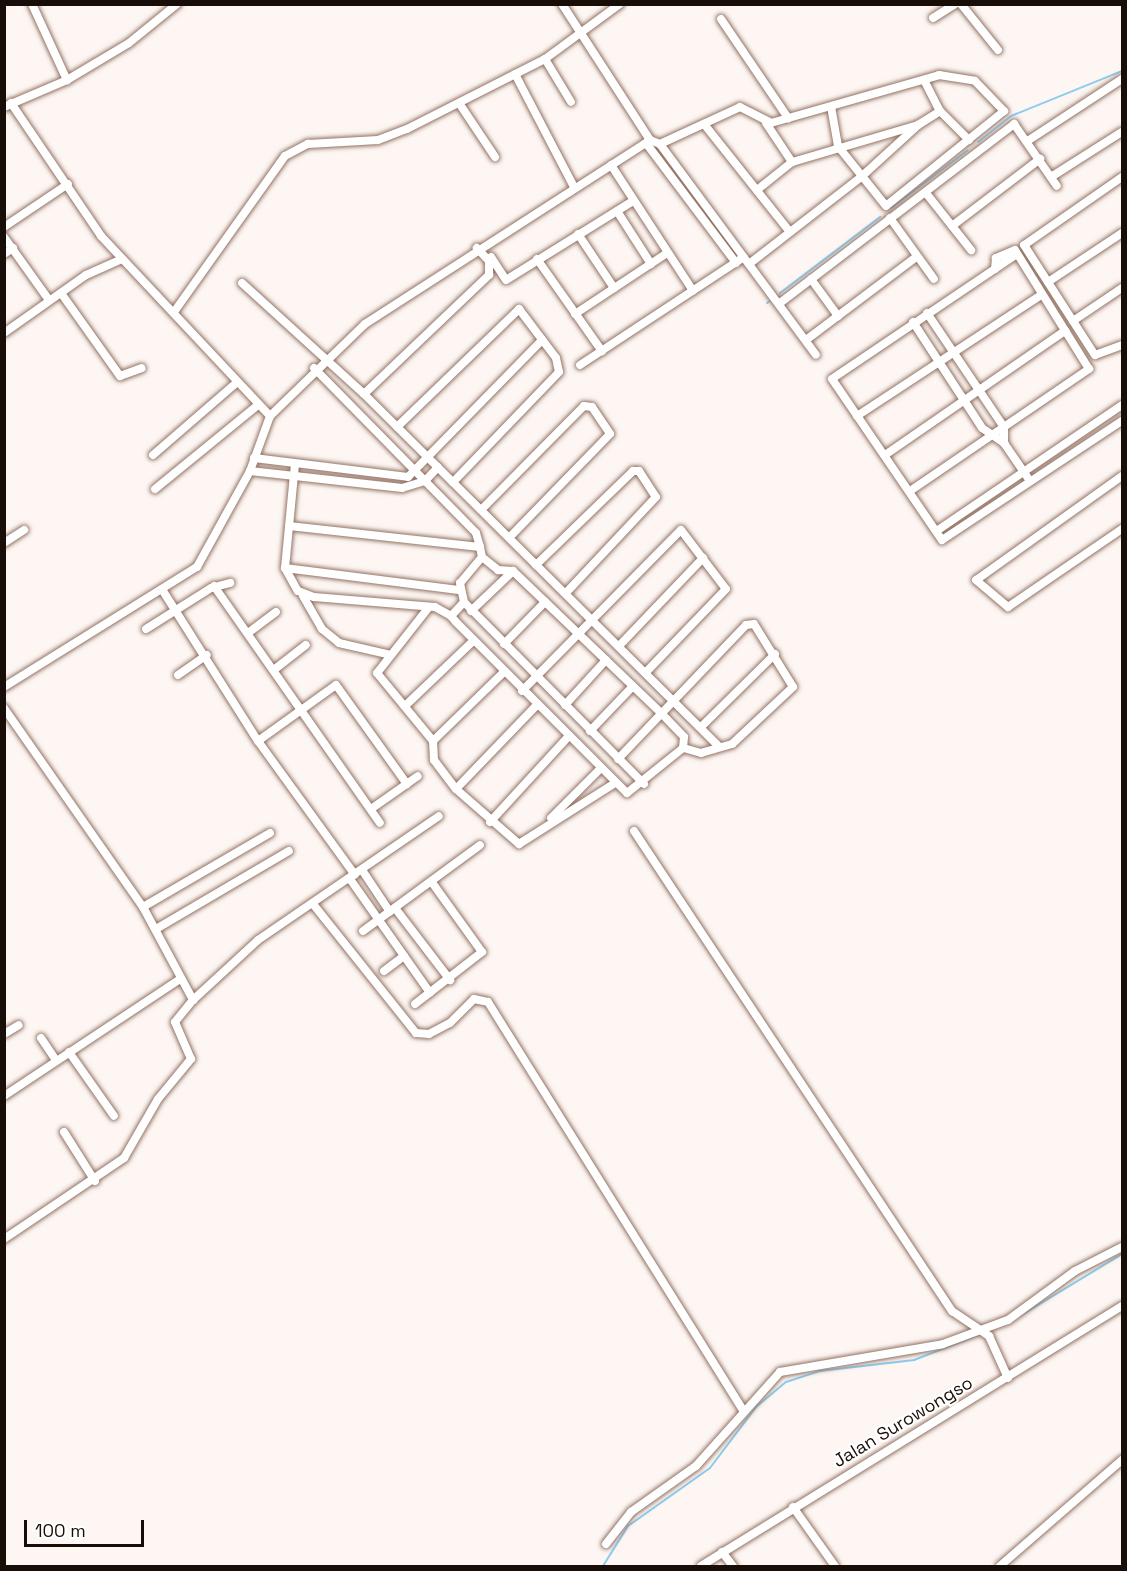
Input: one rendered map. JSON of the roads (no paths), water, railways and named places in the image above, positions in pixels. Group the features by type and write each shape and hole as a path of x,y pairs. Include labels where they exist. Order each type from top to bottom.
{"street":[{"path":"32,4 67,80"},
{"path":"177,4 129,43 67,80 8,105 122,259 174,312 236,383 270,416"},
{"path":"562,4 648,142 736,263"},
{"path":"174,312 285,156 308,144 378,140 459,103 545,59 581,35 620,4"},
{"path":"933,18 954,5 998,50"},
{"path":"721,19 788,118"},
{"path":"545,59 571,102"},
{"path":"515,74 574,187"},
{"path":"766,123 831,108 924,80 963,75 1003,108 969,140 886,206 860,178 838,146 831,108"},
{"path":"1029,140 1122,79"},
{"path":"924,80 940,111 969,140"},
{"path":"459,103 495,157"},
{"path":"4,687 163,591 197,567 250,471 270,416 315,368 377,314 428,286 480,246 648,142 660,144 740,107 766,123 792,162"},
{"path":"580,365 736,263 747,261 790,232 860,178 918,125 940,111"},
{"path":"704,124 790,232"},
{"path":"780,303 890,218 926,194 1014,124 1029,140 1057,186"},
{"path":"757,190 792,162 838,146 918,125"},
{"path":"1052,177 1122,132"},
{"path":"660,144 780,303 816,355"},
{"path":"952,226 1040,159"},
{"path":"611,165 693,291"},
{"path":"1122,177 1025,241 1048,282 1097,357 1122,345"},
{"path":"4,227 68,184"},
{"path":"926,194 971,250"},
{"path":"480,246 506,280 633,201"},
{"path":"617,211 651,264"},
{"path":"890,218 934,279"},
{"path":"1048,282 1122,233"},
{"path":"578,234 614,288"},
{"path":"4,237 49,300"},
{"path":"364,394 489,275 489,261 480,246"},
{"path":"4,254 13,248"},
{"path":"910,491 1089,369 1012,248 993,262 995,269 913,322 832,379 857,416 885,455 910,491 938,530 939,539 946,539 1122,421"},
{"path":"575,314 667,253"},
{"path":"806,340 916,257"},
{"path":"4,333 49,300 122,259"},
{"path":"537,259 602,351"},
{"path":"811,279 838,316"},
{"path":"242,283 364,394 718,745"},
{"path":"1073,321 1122,288"},
{"path":"61,293 120,376 138,366 142,368"},
{"path":"857,416 1041,294"},
{"path":"398,427 514,310 519,309 559,363 557,376 453,482"},
{"path":"927,313 955,351 1004,427 1004,444"},
{"path":"913,322 989,437 1004,444 1030,482"},
{"path":"885,455 1065,331"},
{"path":"254,458 380,477 416,472 542,340"},
{"path":"303,596 429,607 452,616 536,706 628,794 644,784 683,748 684,737 661,713 513,571 498,570 482,557 476,533 315,368"},
{"path":"153,454 236,383"},
{"path":"154,489 258,405"},
{"path":"938,530 1122,405"},
{"path":"481,510 584,406 592,407 610,434 510,537"},
{"path":"295,464 285,568 316,621 339,643 391,655"},
{"path":"250,471 402,488 425,481 438,468"},
{"path":"536,564 633,471 639,471 656,497 566,593"},
{"path":"1122,476 976,580 1008,607 1122,529"},
{"path":"289,526 480,547"},
{"path":"4,543 24,530"},
{"path":"522,691 678,531 703,558 725,592 646,672"},
{"path":"482,557 465,573 459,590 464,602 644,784"},
{"path":"619,646 703,558"},
{"path":"285,568 459,590"},
{"path":"471,611 513,571"},
{"path":"146,628 214,586 230,583"},
{"path":"214,586 275,669 300,710 380,823"},
{"path":"163,591 207,655 258,741 356,875 379,920 430,993"},
{"path":"452,616 464,602"},
{"path":"504,644 545,602"},
{"path":"429,607 377,673 433,741 434,760 456,789 490,822 519,844 615,783"},
{"path":"248,633 276,612"},
{"path":"618,759 673,699 749,623 775,654 793,687 738,740 718,745 701,753 683,748"},
{"path":"405,706 473,641"},
{"path":"275,669 306,645"},
{"path":"701,727 775,654"},
{"path":"178,675 207,655"},
{"path":"565,705 606,660"},
{"path":"433,741 504,672"},
{"path":"258,741 337,685 407,784"},
{"path":"590,731 633,686"},
{"path":"456,789 536,706"},
{"path":"4,708 143,908 193,1000"},
{"path":"490,822 568,737"},
{"path":"540,829 600,769"},
{"path":"371,809 418,776"},
{"path":"4,1239 37,1212 95,1181 124,1158 158,1098 191,1059 175,1022 193,1000 258,940 439,816"},
{"path":"634,831 952,1311 984,1332 1008,1378"},
{"path":"143,908 270,833"},
{"path":"363,931 480,845"},
{"path":"156,929 289,851"},
{"path":"356,875 392,910 450,980"},
{"path":"415,1004 480,958 482,948 431,881"},
{"path":"313,904 416,1033 429,1034 444,1026 474,999 488,1002 743,1409"},
{"path":"384,971 404,956"},
{"path":"4,1096 180,979"},
{"path":"4,1034 19,1025"},
{"path":"41,1038 56,1060"},
{"path":"69,1052 114,1116"},
{"path":"64,1132 95,1181"},
{"path":"606,1544 631,1512 696,1466 770,1379 785,1370 930,1348 984,1332 1008,1320 1075,1271 1122,1247"},
{"name":"Jalan Surowongso","path":"701,1566 793,1507 1008,1378 1122,1306"},
{"path":"1000,1566 1122,1460"},
{"path":"793,1507 835,1566"},
{"path":"722,1552 733,1566"}],"waterway":[{"path":"978,142 1011,116 1122,71"},
{"path":"891,208 968,150"},
{"path":"780,293 880,217"},
{"path":"1020,1316 1122,1254"},
{"path":"603,1566 628,1526 710,1468 756,1407 786,1382 820,1371 914,1360 979,1335"}]}
